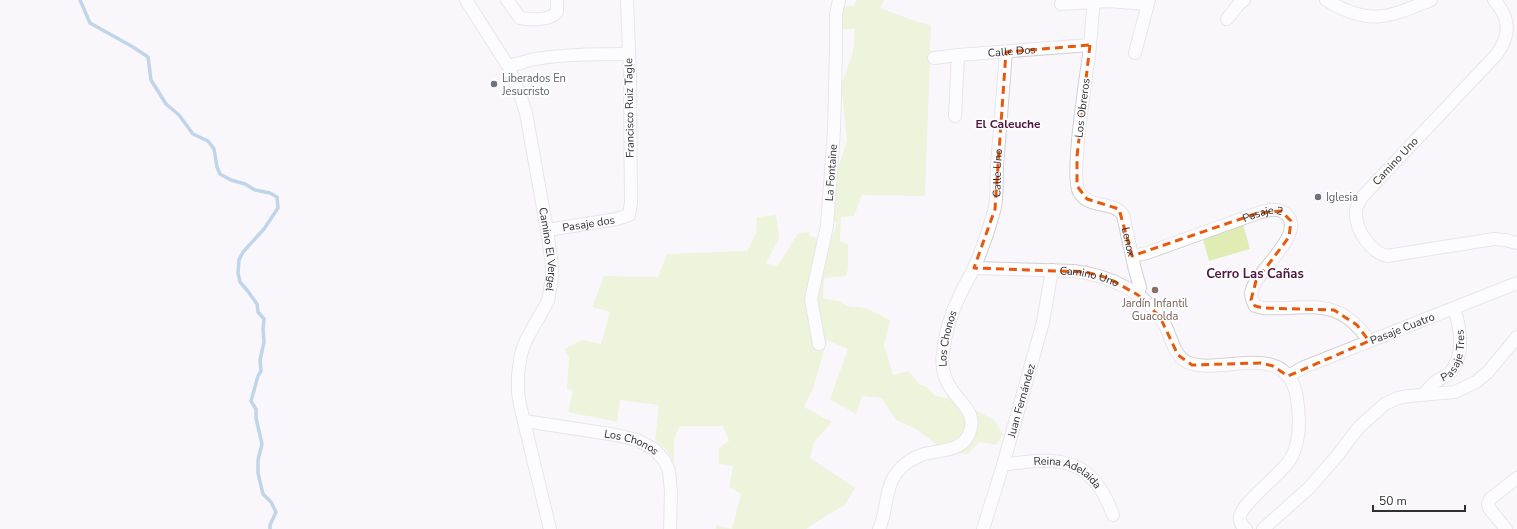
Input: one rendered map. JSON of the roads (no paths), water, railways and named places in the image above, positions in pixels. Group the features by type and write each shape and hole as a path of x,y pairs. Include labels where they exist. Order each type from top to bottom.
{"street":[{"name":"Camino El Vergel","path":"466,0 508,66 520,94 526,113 547,230 552,265 551,290 548,301 526,340 521,354 518,375 520,405 550,529"},
{"path":"506,0 520,18 530,20 553,17 557,12 557,0"},
{"name":"Francisco Ruiz Tagle","path":"627,0 630,78 631,203 629,215"},
{"name":"La Fontaine","path":"819,344 811,299 827,226 834,130 836,14 839,0"},
{"path":"1061,4 1094,0 1148,2 1135,53"},
{"name":"Los Obreros","path":"1094,0 1077,156 1077,186 1080,193 1087,199 1100,205"},
{"path":"1227,19 1244,0"},
{"path":"1326,0 1353,14 1381,17 1398,13 1431,0"},
{"name":"Camino Uno","path":"1494,0 1506,18 1506,36 1503,45 1497,54 1362,197 1356,206 1355,213 1361,232 1367,242 1375,251 1387,256 1494,239 1517,243"},
{"name":"Calle Dos","path":"934,58 1090,45"},
{"name":"Calle Uno","path":"974,268 995,209 1006,52"},
{"path":"508,66 534,59 570,55 628,54"},
{"path":"955,116 958,55"},
{"name":"Lenox","path":"1100,205 1112,206 1119,209 1123,216 1140,287 1138,295"},
{"name":"Pasaje 2","path":"1132,256 1147,253 1258,213 1275,210 1281,211 1291,220 1292,228 1289,237 1252,287 1251,300 1256,306 1264,308 1324,307 1334,310 1345,315 1357,325 1369,341"},
{"name":"Pasaje dos","path":"547,230 617,219 629,215"},
{"path":"974,268 1052,270"},
{"name":"Los Chonos","path":"879,529 884,520 889,489 893,477 899,469 914,458 924,454 953,448 964,442 972,427 972,418 969,411 951,390 944,375 942,364 949,321 959,296 974,268"},
{"name":"Camino Uno","path":"1052,270 1086,272 1108,278 1138,295 1160,317 1178,355 1184,361 1192,365 1201,366 1249,362 1261,363 1282,370 1288,376"},
{"name":"Juan Fernández","path":"983,529 1003,465 1043,322 1052,270"},
{"name":"Pasaje Cuatro","path":"1288,376 1304,367 1517,283"},
{"name":"Pasaje Tres","path":"1425,393 1432,385 1448,374 1458,356 1461,338 1460,324 1454,309"},
{"path":"1263,529 1309,488 1337,456 1359,427 1385,404 1398,398 1425,393 1455,392 1476,382 1488,372 1517,337"},
{"path":"1246,529 1240,522 1242,511 1290,459 1298,439 1299,423 1296,393 1288,376"},
{"name":"Los Chonos","path":"525,421 616,435 637,440 654,449 664,460 669,471 671,492 670,529"},
{"name":"Reina Adelaida","path":"1003,465 1028,461 1049,460 1067,463 1078,467 1090,475 1106,496 1113,514"},
{"path":"1506,529 1488,508 1488,504 1490,499 1517,478"}],"waterway":[{"path":"80,0 90,23 148,57 151,80 166,104 179,115 193,134 208,141 214,149 217,167 220,174 231,180 245,184 255,190 270,193 277,197 278,208 264,229 243,252 239,260 238,273 240,282 257,304 258,312 264,319 264,342 260,360 261,371 258,376 251,401 256,409 256,418 262,444 258,460 258,473 263,494 271,502 276,512 270,525 270,529"}],"place":[{"name":"Liberados En Jesucristo","path":"494,84"},
{"name":"Iglesia","path":"1318,197"},
{"name":"Jardín Infantil Guacolda","path":"1155,290"}],"district":[{"name":"El Caleuche","path":"1008,124"},
{"name":"Cerro Las Cañas","path":"1255,273"}]}
